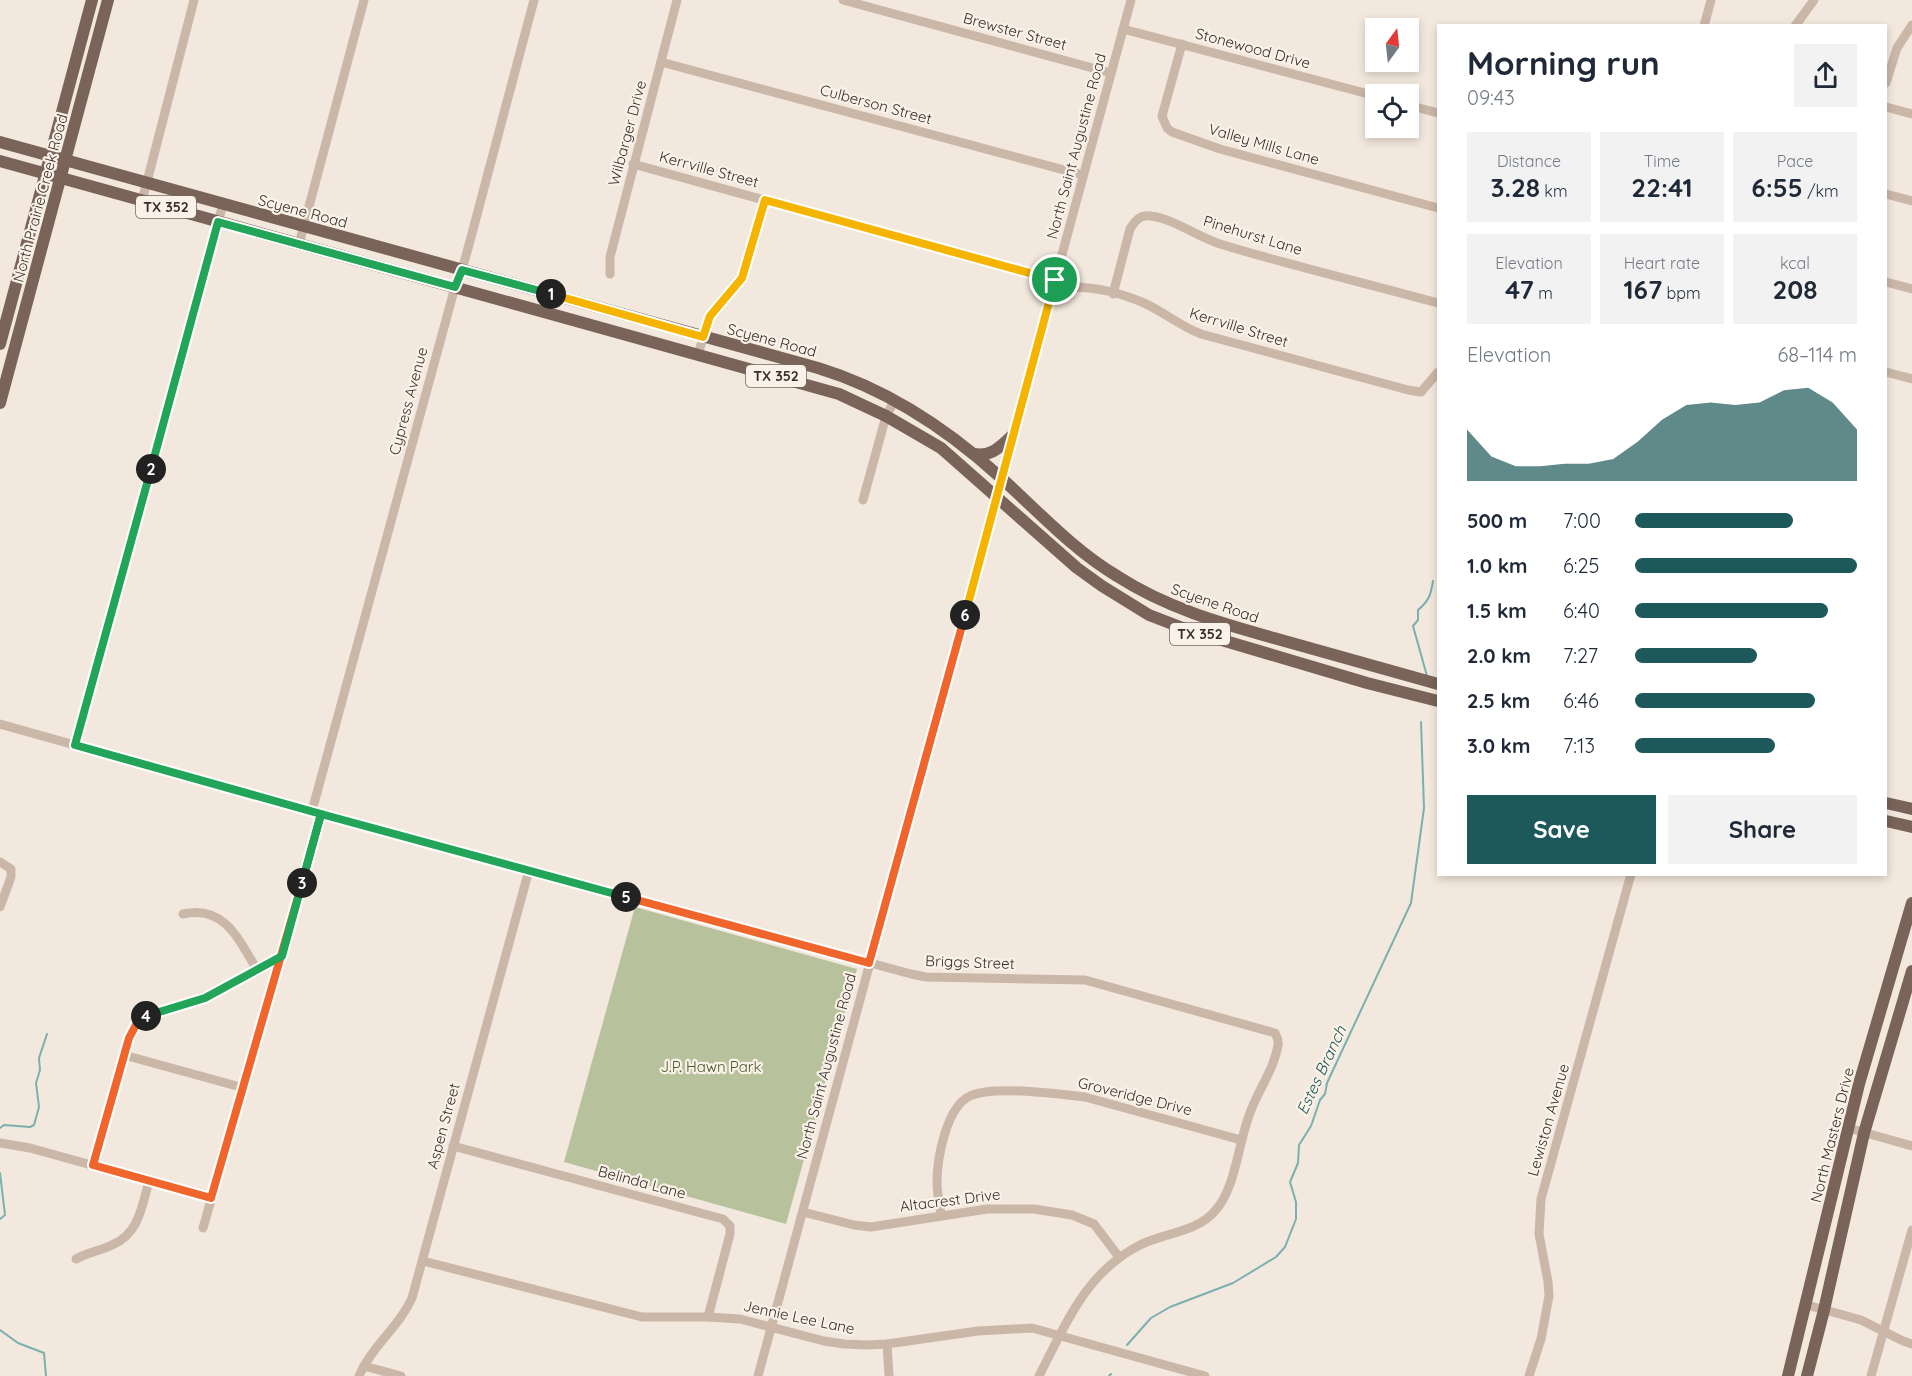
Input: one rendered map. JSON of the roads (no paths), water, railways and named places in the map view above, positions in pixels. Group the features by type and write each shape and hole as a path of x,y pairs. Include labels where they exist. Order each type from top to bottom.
{"main road":[{"name":"North Prairie Creek Road","path":"0,344 92,0"},
{"name":"North Prairie Creek Road","path":"0,403 108,0"},
{"name":"Scyene Road","path":"0,142 830,372 895,400 941,428 975,454 1046,521 1085,554 1118,577 1162,602 1219,622 1437,684"},
{"name":"TX 352","path":"0,161 839,394 886,416 941,448 1050,547 1102,586 1149,615 1193,632 1367,683 1437,701"},
{"path":"975,454 982,455 997,450 1013,435"},
{"path":"1887,803 1912,809"},
{"path":"1887,821 1912,827"},
{"name":"North Masters Drive","path":"1788,1376 1848,1128 1912,903"},
{"name":"North Masters Drive","path":"1807,1376 1864,1133 1912,971"}],"street":[{"path":"142,201 195,0"},
{"path":"299,244 364,0"},
{"name":"Cypress Avenue","path":"203,1228 282,956 317,813 455,287 462,270 534,0"},
{"name":"Wilbarger Drive","path":"610,274 610,257 677,0"},
{"name":"Brewster Street","path":"843,0 1111,73"},
{"name":"North Saint Augustine Road","path":"758,1376 1131,0"},
{"path":"1705,24 1711,0"},
{"path":"1796,24 1814,0"},
{"path":"1887,79 1897,48 1912,25"},
{"name":"Stonewood Drive","path":"1123,29 1365,93"},
{"name":"Valley Mills Lane","path":"1182,44 1162,116 1167,128 1173,132 1220,149 1437,208"},
{"name":"Culberson Street","path":"661,62 1083,175"},
{"path":"1887,107 1912,114"},
{"path":"1419,108 1437,113"},
{"name":"Kerrville Street","path":"633,165 765,200 1054,284 1082,286 1113,294 1143,303 1184,327 1201,334 1408,390 1421,392 1437,373"},
{"path":"1887,194 1912,201"},
{"path":"698,354 710,316 742,278 765,200"},
{"path":"75,745 223,204"},
{"name":"Pinehurst Lane","path":"1113,294 1130,229 1141,216 1150,215 1221,244 1437,303"},
{"path":"1887,282 1912,289"},
{"path":"1887,372 1912,379"},
{"path":"863,500 886,416 895,400"},
{"name":"Briggs Street","path":"0,724 869,963 926,976 1093,981 1268,1029 1278,1038 1278,1046 1271,1071 1254,1101 1241,1140"},
{"path":"0,862 11,868 11,877 0,907"},
{"name":"Aspen Street","path":"359,1376 379,1342 406,1312 412,1298 530,870"},
{"name":"Lewiston Avenue","path":"1529,1376 1541,1339 1549,1296 1539,1234 1541,1199 1630,876"},
{"path":"183,914 197,911 218,918 235,934 257,970"},
{"path":"93,1165 133,1028 147,1015 205,998 282,956"},
{"path":"124,1055 244,1088"},
{"name":"Groveridge Drive","path":"941,1215 937,1185 938,1163 948,1123 956,1107 963,1100 979,1093 1032,1093 1085,1097 1241,1140"},
{"path":"1848,1128 1912,1146"},
{"path":"1039,1376 1072,1311 1093,1280 1119,1257 1141,1245 1187,1229 1210,1216 1223,1200 1230,1184 1241,1140"},
{"path":"0,1143 16,1144 211,1198"},
{"name":"Belinda Lane","path":"453,1146 723,1220 730,1226 730,1234 708,1317"},
{"path":"76,1259 88,1252 114,1245 132,1231 137,1222 149,1181"},
{"name":"Altacrest Drive","path":"803,1212 854,1226 871,1227 1001,1208 1034,1209 1072,1215 1094,1224 1119,1257"},
{"path":"1871,1376 1912,1230"},
{"name":"Jennie Lee Lane","path":"423,1261 642,1317 740,1319 844,1344 887,1344 978,1331 1032,1328 1204,1376"},
{"path":"1807,1305 1861,1320 1912,1344"},
{"path":"887,1344 889,1376"},
{"path":"363,1366 401,1376"}],"waterway":[{"name":"Estes Branch","path":"1427,676 1413,626 1418,620 1418,610 1429,597 1433,581"},
{"name":"Estes Branch","path":"1127,1345 1151,1318 1170,1307 1233,1283 1276,1257 1285,1247 1296,1219 1296,1202 1290,1182 1298,1163 1299,1145 1311,1126 1320,1100 1325,1094 1327,1083 1411,903 1424,808 1421,722"},
{"path":"0,1128 4,1125 30,1127 34,1125 39,1107 36,1083 40,1070 39,1058 47,1034"},
{"path":"0,1173 5,1215 0,1219"},
{"path":"0,1330 18,1343 44,1353 46,1376"}],"park label":[{"name":"J.P. Hawn Park","path":"711,1066"}]}
